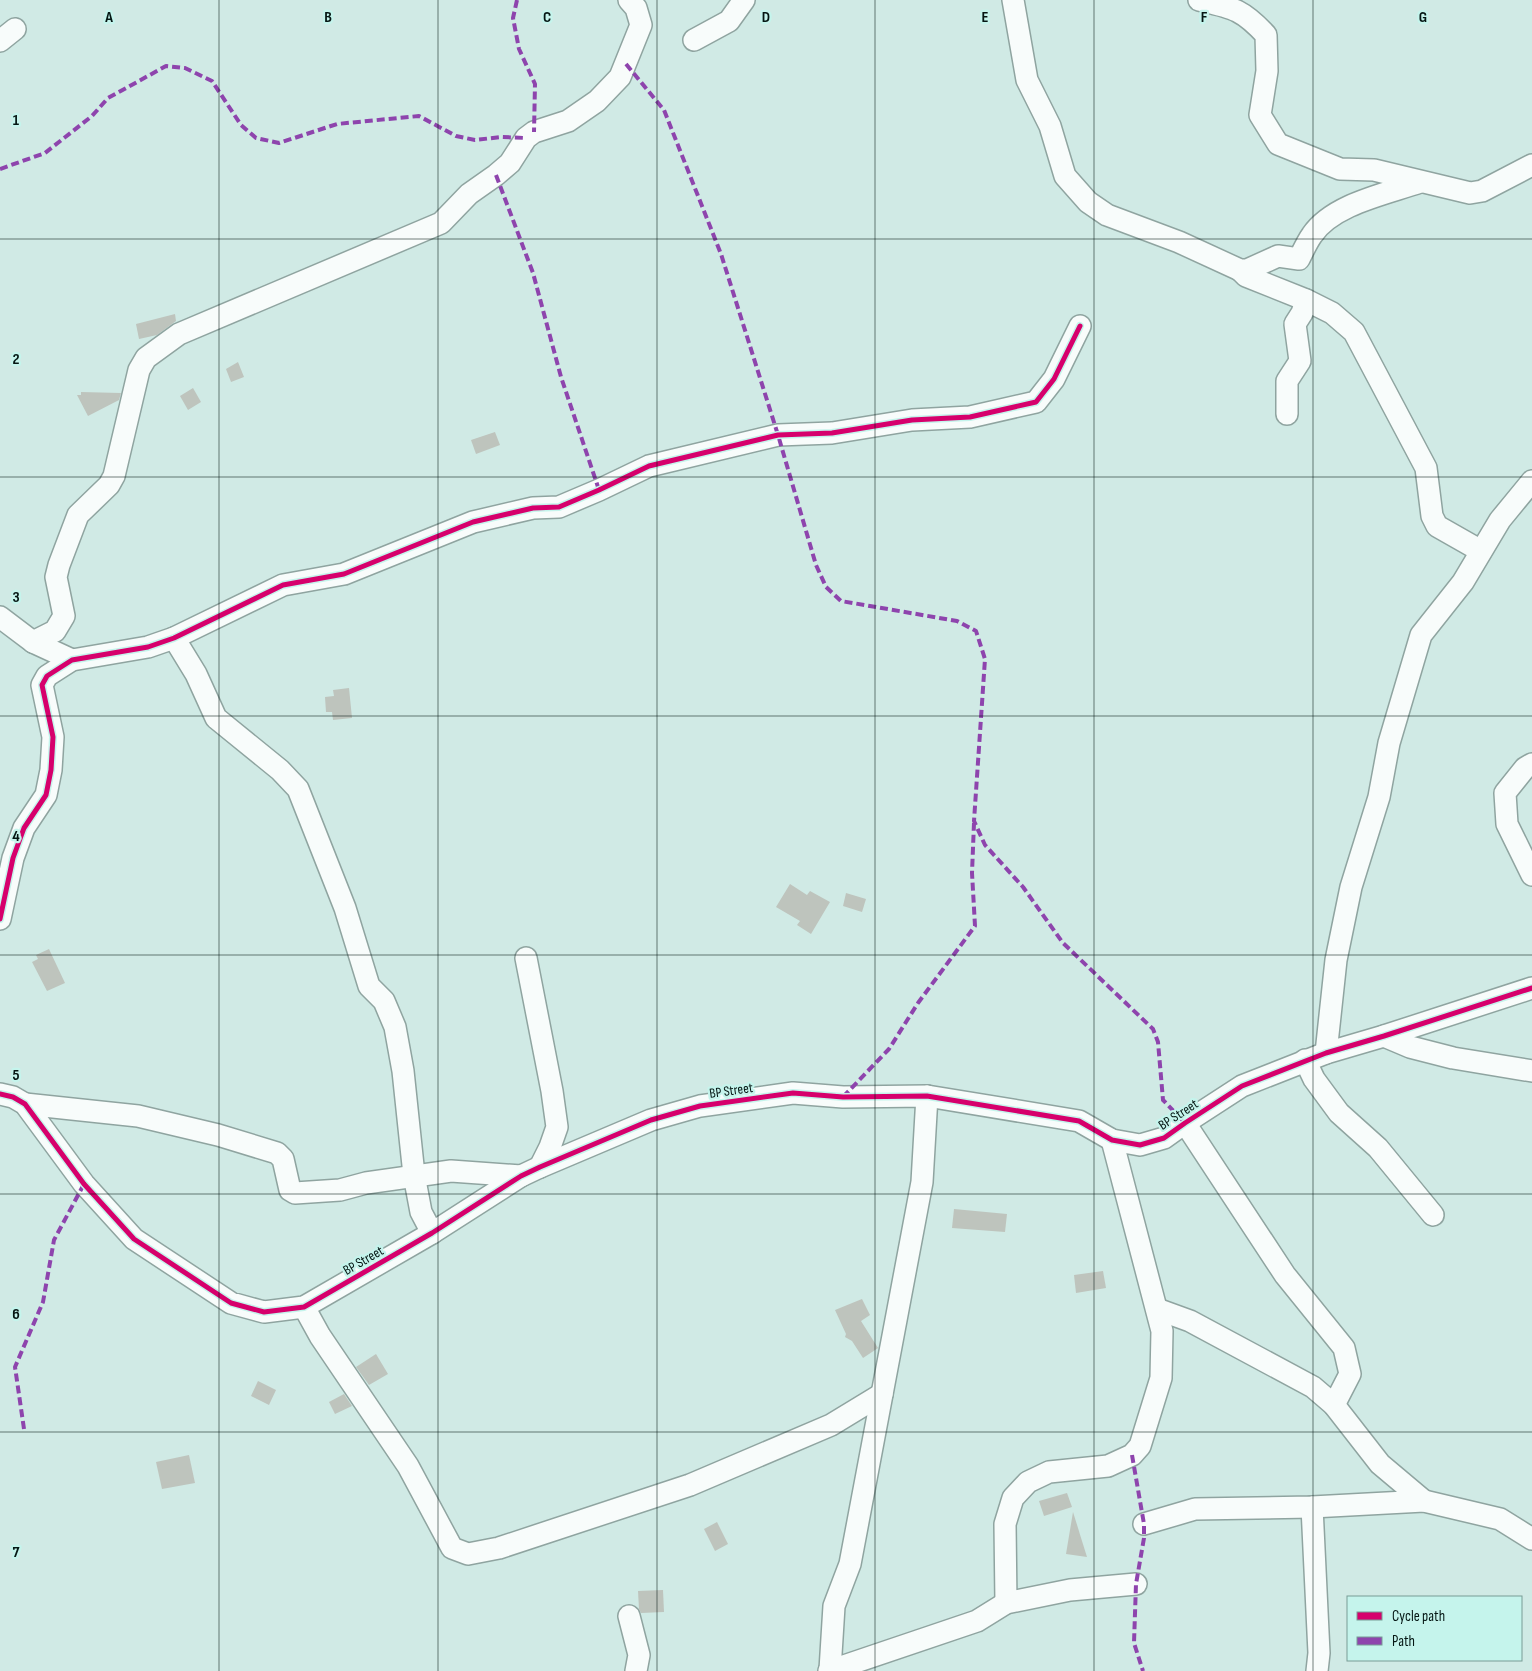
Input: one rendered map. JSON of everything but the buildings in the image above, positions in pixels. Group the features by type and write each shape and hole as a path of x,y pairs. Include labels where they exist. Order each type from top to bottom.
{"street":[{"path":"33,642 55,631 64,616 56,577 59,565 78,515 109,485 114,476 139,370 146,358 178,334 441,222 468,194 510,163 526,138 534,132 568,121 597,101 620,76 641,25 636,8 629,0"},
{"path":"694,40 729,21 744,0"},
{"path":"1013,0 1027,80 1050,126 1065,176 1088,202 1107,215 1179,242 1240,270 1246,276 1306,300 1332,313 1354,332 1426,468 1432,516 1438,526 1481,551"},
{"path":"1199,0 1232,8 1250,18 1266,34 1267,71 1260,115 1278,144 1340,169 1374,170 1470,194 1482,191 1532,164"},
{"path":"1240,270 1248,270 1278,256 1299,259 1313,234 1327,219 1344,208 1420,182"},
{"path":"1286,414 1286,380 1300,361 1295,324 1302,313 1306,300"},
{"path":"0,918 13,858 24,828 46,795 51,770 53,737 42,685 46,676 72,660 148,646 174,638 283,585 344,574 473,522 533,508 558,506 599,490 649,466 778,435 832,433 912,420 970,417 1036,402 1054,380 1080,326"},
{"path":"1326,1053 1336,960 1351,887 1379,797 1389,743 1421,635 1463,582 1500,520 1532,481"},
{"path":"0,617 33,642 72,660"},
{"path":"174,638 196,674 216,718 280,770 298,789 345,908 364,974 370,986 384,1002 395,1027 403,1071 414,1176 421,1212 432,1234"},
{"path":"1532,764 1525,768 1505,793 1507,824 1532,875"},
{"path":"526,958 552,1091 557,1127 550,1147 540,1166"},
{"name":"BP Street","path":"25,1104 84,1184 134,1239 231,1303 264,1312 304,1307 432,1234 521,1176 540,1166 651,1120 700,1106 793,1093 843,1097 927,1096 1079,1121 1112,1140 1140,1145 1164,1138 1242,1086 1305,1060 1532,988"},
{"path":"1384,1036 1410,1047 1453,1058 1532,1070"},
{"path":"1305,1060 1314,1079 1339,1112 1378,1148 1433,1215"},
{"path":"0,1094 13,1097 25,1104 138,1116 218,1135 277,1152 283,1159 290,1190 296,1193 340,1190 450,1171 521,1176"},
{"path":"927,1096 922,1182 850,1564 834,1606 830,1670 977,1621 1006,1603 1070,1590 1136,1584"},
{"path":"1185,1123 1285,1275 1344,1348 1350,1374 1334,1405"},
{"path":"1006,1603 1004,1524 1013,1498 1028,1482 1049,1472 1108,1466 1132,1455 1140,1446 1161,1378 1162,1331 1112,1140"},
{"path":"304,1307 320,1336 408,1466 452,1548 468,1554 499,1548 690,1485 831,1425 882,1394"},
{"path":"1157,1309 1190,1321 1313,1387 1334,1405 1380,1464 1424,1501"},
{"path":"1144,1524 1195,1508 1312,1507 1424,1501 1500,1519 1532,1540"},
{"path":"1312,1507 1319,1653 1318,1671"},
{"path":"629,1616 639,1655 636,1671"}],"marked path":[{"path":"517,0 513,18 519,49 535,84 534,132"},
{"path":"626,64 664,110 721,254 778,435 816,565 826,587 841,601 957,621 976,631 985,659 974,821 985,845 1023,887 1063,943 1153,1029 1158,1042 1163,1100 1185,1123"},
{"path":"0,169 45,153 92,116 108,98 166,66 185,68 212,81 241,125 256,138 279,143 337,124 419,116 456,136 475,140 501,137 526,138"},
{"path":"496,175 533,273 561,377 599,490"},
{"path":"843,1097 889,1049 918,1003 975,926 972,873 974,823"},
{"path":"24,1429 15,1367 43,1302 54,1240 84,1184"},
{"path":"1132,1455 1144,1524 1144,1538 1136,1584 1134,1643 1143,1671"}],"cycle path":[{"path":"0,919 13,858 24,828 46,795 51,770 53,737 42,685 47,676 72,660 148,647 174,638 283,585 344,574 473,522 533,508 559,507 649,466 778,435 832,433 912,420 970,417 1036,402 1054,379 1080,326"},
{"path":"0,1094 13,1097 25,1104 84,1184 134,1239 231,1303 264,1312 304,1307 432,1233 521,1176 540,1167 651,1120 700,1106 793,1093 843,1097 927,1096 1079,1121 1112,1140 1140,1145 1164,1138 1242,1086 1326,1053 1532,988"}]}
